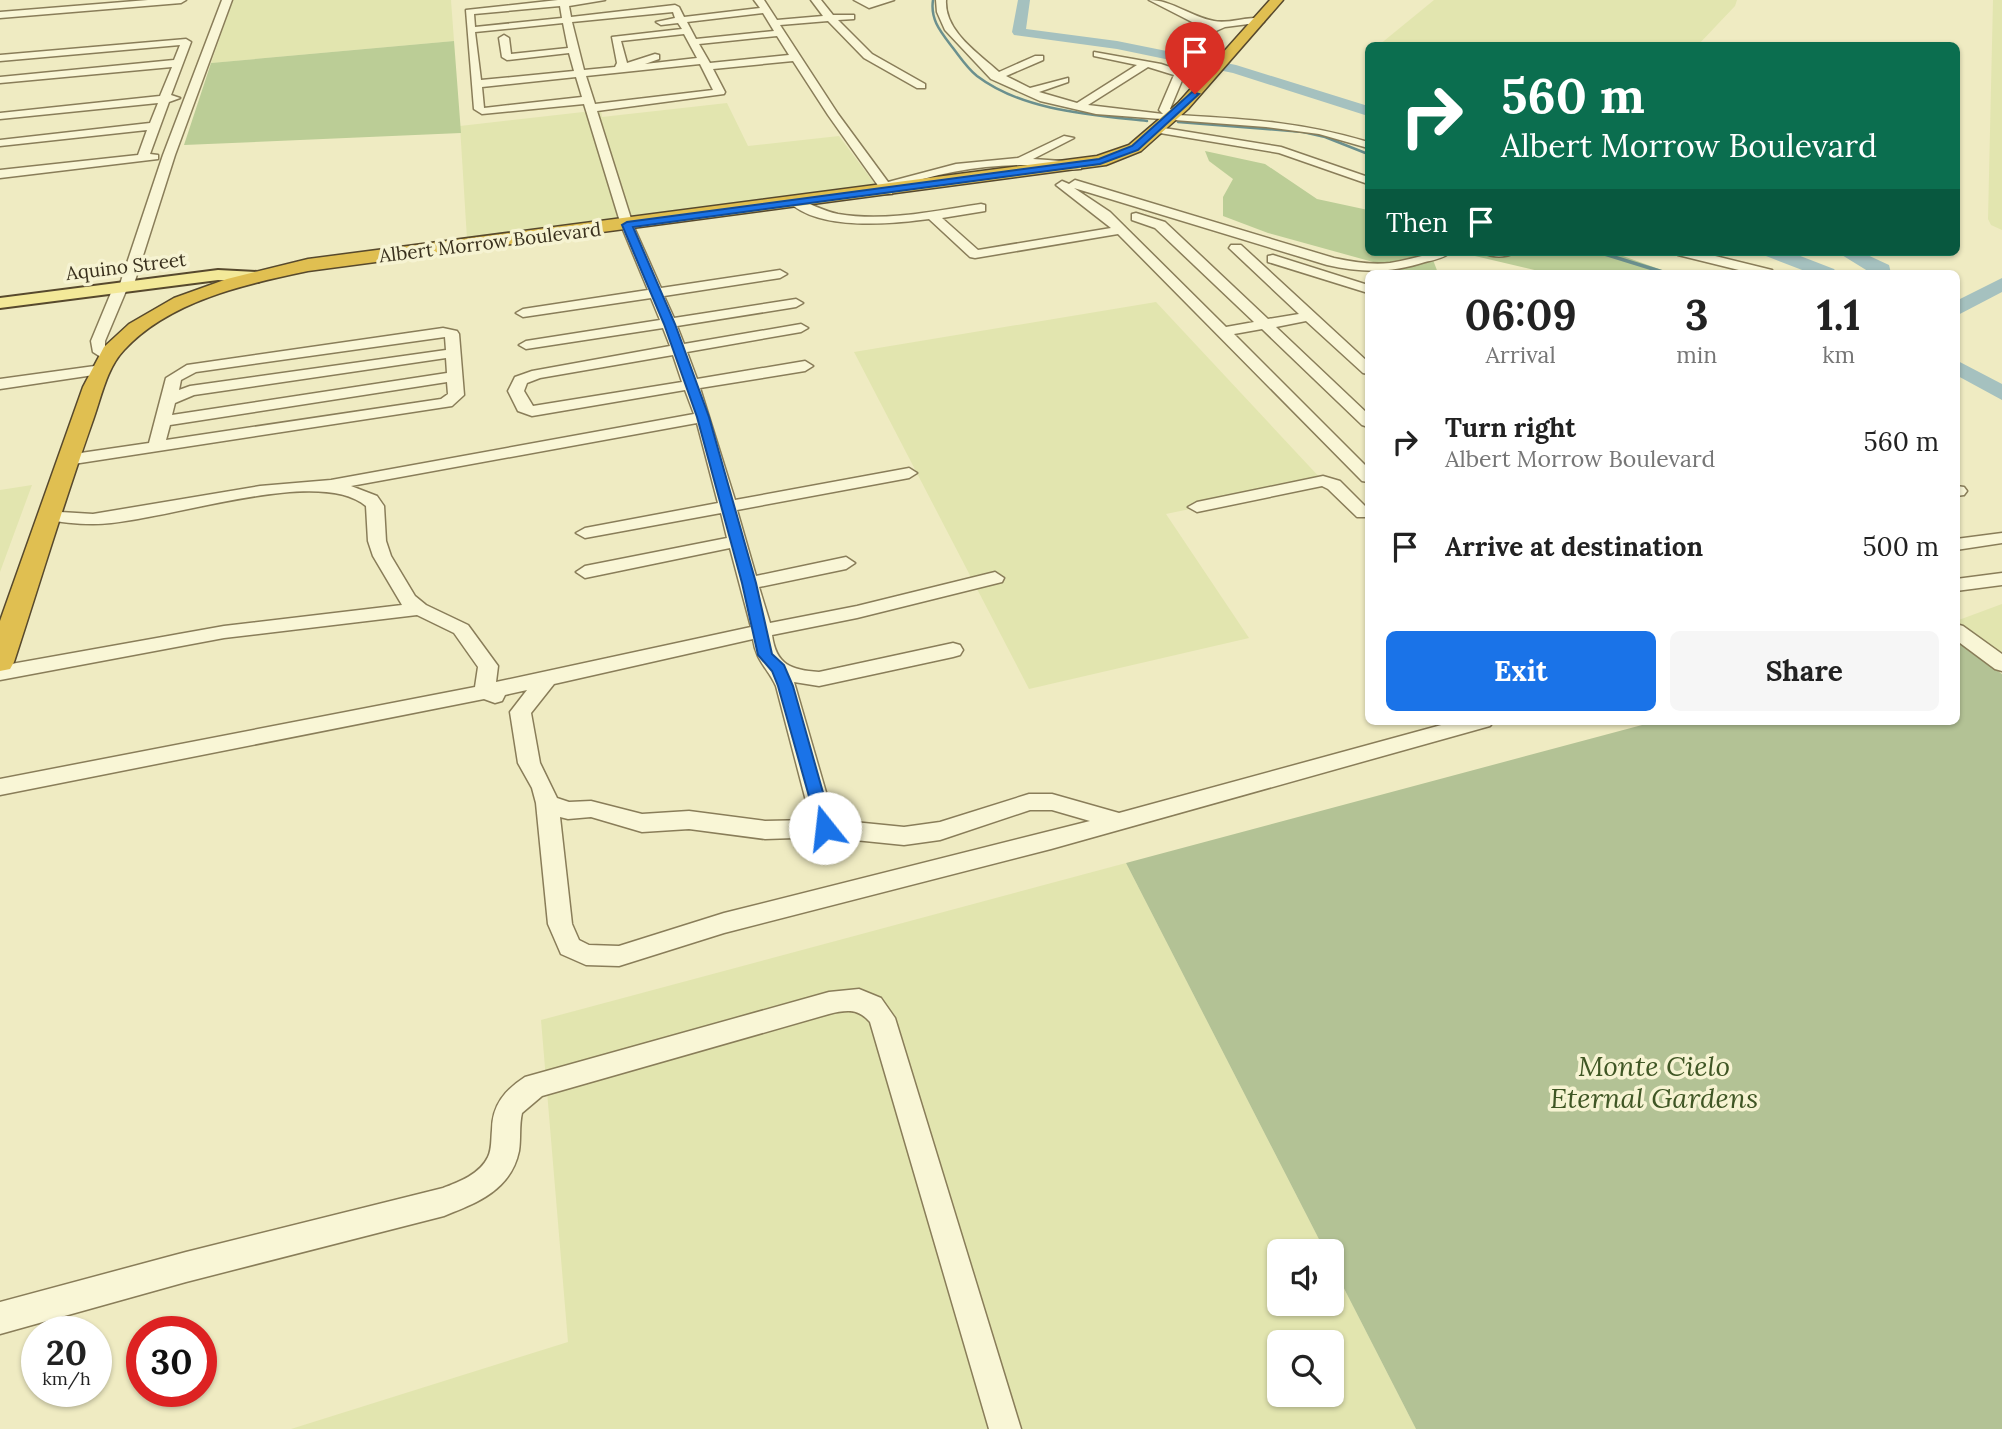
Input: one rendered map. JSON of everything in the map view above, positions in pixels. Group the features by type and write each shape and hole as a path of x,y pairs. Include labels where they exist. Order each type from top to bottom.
{"highway":[{"name":"Albert Morrow Boulevard","path":"0,662 67,460 105,363 127,336 153,318 199,297 258,277 308,265 1077,166 1120,155 1135,148 1176,113 1245,39 1277,0"}],"main road":[{"name":"Aquino Street","path":"0,303 218,275 258,277"}],"street":[{"path":"1,15 12,0"},
{"path":"33,12 41,0"},
{"path":"61,10 68,0"},
{"path":"1,15 61,10 93,4 180,0"},
{"path":"0,384 105,363 98,349 99,341 123,287 227,0"},
{"path":"556,33 568,16 600,0"},
{"path":"470,35 662,0"},
{"path":"816,0 868,56 921,86"},
{"path":"859,0 865,5 888,1 890,13"},
{"path":"941,0 942,15 947,26 973,58 995,77 1027,92 1119,113 1176,113 1322,130 1365,144"},
{"path":"1154,0 1195,20 1217,25 1261,20"},
{"path":"743,1 761,3"},
{"path":"676,9 720,90 719,93 591,104 484,111 480,109 469,12 568,16 761,3"},
{"path":"761,3 833,115 887,189 930,172 1021,160 1077,166"},
{"path":"648,24 676,9 689,7"},
{"path":"568,16 573,50 627,225 657,293 703,417 762,631 765,655 778,669 825,828"},
{"path":"680,47 776,26 851,17"},
{"path":"761,23 776,26"},
{"path":"1176,113 1164,110 1181,73 1207,49 1211,43 1210,31 1217,25"},
{"path":"619,69 622,63 615,39 712,28"},
{"path":"470,35 517,37"},
{"path":"504,38 508,69 619,69 674,63 704,64 798,57"},
{"path":"0,58 186,41 142,159"},
{"path":"655,57 653,50 667,49"},
{"path":"507,57 573,50"},
{"path":"1098,54 1181,73"},
{"path":"619,69 655,57 674,63"},
{"path":"0,69 180,58"},
{"path":"0,80 180,58"},
{"path":"995,77 1040,58"},
{"path":"1080,106 1146,64"},
{"path":"476,83 579,67"},
{"path":"713,79 725,78"},
{"path":"1027,92 1064,80"},
{"path":"58,98 171,81"},
{"path":"1,101 171,81"},
{"path":"117,117 192,98"},
{"path":"0,116 161,105"},
{"path":"0,143 153,126"},
{"path":"1158,130 1281,150 1365,180"},
{"path":"1021,160 1068,138"},
{"path":"134,142 147,141"},
{"path":"0,174 169,156"},
{"path":"1365,474 1120,230 1093,204 1064,184 1332,262 1375,270"},
{"path":"796,203 817,213 852,219 932,215 981,208"},
{"path":"1093,204 1173,230 1265,324 1365,419"},
{"path":"932,215 975,254 1120,230"},
{"path":"1365,288 1230,246 1365,367"},
{"path":"1384,270 1433,256"},
{"path":"1699,256 1755,270"},
{"path":"523,313 780,274"},
{"path":"526,345 796,303"},
{"path":"1223,332 1309,316"},
{"path":"801,328 537,374 520,380 516,385 524,408 532,411 805,366"},
{"path":"67,460 156,447 446,403 456,395 452,334 447,332 208,365 183,372 174,378 156,447"},
{"path":"169,400 190,391 453,353"},
{"path":"162,421 454,376"},
{"path":"253,406 258,381"},
{"path":"485,456 528,436 532,411"},
{"path":"50,514 93,519 260,491 331,485 703,417"},
{"path":"1349,458 1365,455"},
{"path":"585,533 909,472"},
{"path":"1197,507 1323,481 1334,485 1365,511"},
{"path":"331,485 370,500 375,506 377,541 382,556 408,600 419,609 461,629 488,666 485,692"},
{"path":"1960,544 2002,538"},
{"path":"584,572 737,541"},
{"path":"749,583 846,563"},
{"path":"0,787 547,679 857,612 995,578"},
{"path":"1960,584 2002,579"},
{"path":"0,673 224,632 419,609"},
{"path":"1960,632 2002,664"},
{"path":"778,669 819,680 953,650"},
{"path":"520,712 547,679"},
{"path":"485,692 509,701 520,712 529,762 543,788 547,803 560,923 570,947 586,955 601,957 619,956 712,926 1117,821 1468,725"},
{"path":"547,803 568,811 591,809 642,823 689,820 777,831 825,828 904,836 940,831 1029,803 1052,802 1117,821"},
{"path":"0,1318 186,1267 444,1202 469,1192 498,1169 504,1157 506,1115 510,1105 521,1093 535,1086 829,1003 854,999 870,1004 883,1018 1004,1429"}],"green space":[{"path":"233,0 451,0 454,41 211,63"},
{"path":"1434,0 1737,0 1735,6 1701,42 1383,42"},
{"path":"1993,0 2002,0 2002,230 1991,225 1988,219"},
{"path":"454,41 461,133 184,145 211,63"},
{"path":"727,103 748,146 839,136 878,188 467,239 460,126 601,110 602,117"},
{"path":"1205,151 1265,164 1317,199 1365,209 1365,256 1432,256 1437,270 1402,270 1268,233 1223,216 1223,197 1233,179 1209,161"},
{"path":"1475,256 1623,256 1662,270 1534,270"},
{"path":"1156,302 1323,481 1166,514 1249,638 1029,689 854,352"},
{"path":"32,485 0,572 0,490"},
{"path":"2002,604 2002,656 1960,624 1960,620"},
{"name":"Monte Cielo Eternal Gardens","path":"1960,642 2002,674 2002,1429 1416,1429 1344,1288 1344,1239 1319,1239 1126,863 1642,725 1960,725"},
{"path":"1126,863 1319,1239 1267,1239 1267,1316 1344,1316 1344,1288 1416,1429 291,1429 568,1342 541,1020"}],"waterway":[{"path":"933,0 933,14 944,37 970,70 995,88 1015,97 1059,109 1147,121"},
{"path":"1024,0 1019,32 1117,45 1236,69 1365,110"},
{"path":"1178,122 1303,132 1325,137 1365,153"},
{"path":"1611,256 1656,270"},
{"path":"1783,256 1819,270"},
{"path":"1854,256 1882,270"},
{"path":"1960,308 2002,284"},
{"path":"1960,368 2002,393"}],"route":[{"path":"825,828 786,686 778,669 765,655 762,631 703,417 657,293 627,225 1100,161 1135,148 1184,107 1195,94"}]}
